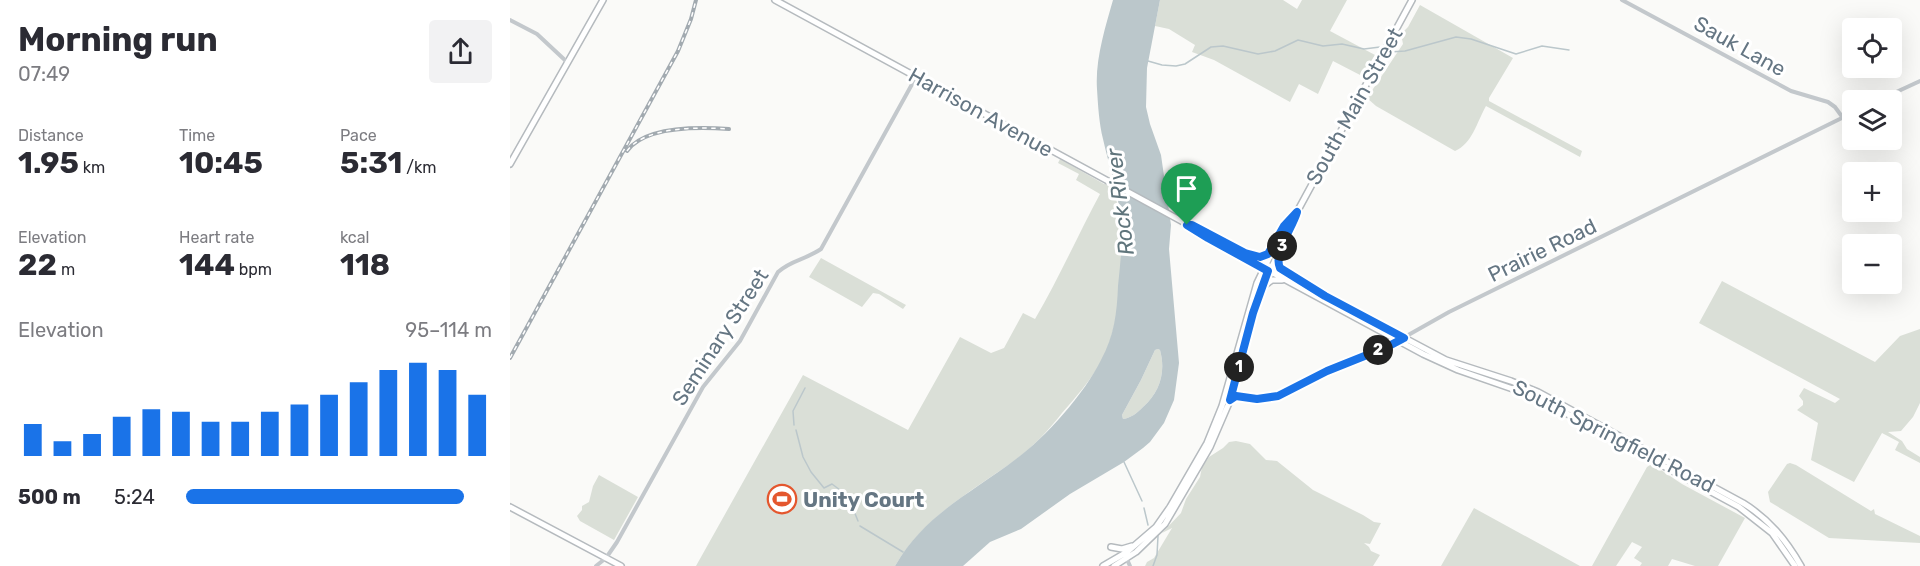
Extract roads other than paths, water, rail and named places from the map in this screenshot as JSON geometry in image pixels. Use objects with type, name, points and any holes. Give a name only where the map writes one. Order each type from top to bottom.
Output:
[{"type":"main road","points":[[510,164],[603,0]]},
{"type":"main road","name":"Harrison Avenue","points":[[775,0],[1187,225]]},
{"type":"main road","name":"South Main Street","points":[[1103,566],[1126,561],[1166,513],[1215,426],[1257,283],[1289,233],[1297,212],[1412,0]]},
{"type":"main road","name":"South Main Street","points":[[1114,566],[1126,561],[1155,535],[1172,514],[1210,447],[1230,400],[1267,267],[1290,220],[1297,212]]},
{"type":"main road","points":[[1245,253],[1256,256],[1266,255],[1290,220]]},
{"type":"main road","points":[[1187,225],[1192,225],[1245,253],[1293,284],[1401,339]]},
{"type":"main road","points":[[1187,225],[1254,267],[1258,274],[1257,283]]},
{"type":"main road","points":[[1218,244],[1325,296]]},
{"type":"main road","points":[[1280,249],[1278,262],[1282,270],[1401,339]]},
{"type":"main road","points":[[1251,321],[1268,282],[1278,279],[1293,284]]},
{"type":"main road","name":"South Springfield Road","points":[[1401,339],[1444,364],[1536,397],[1739,507],[1772,532],[1794,566]]},
{"type":"main road","name":"South Springfield Road","points":[[1401,339],[1454,363],[1538,392],[1743,503],[1775,528],[1789,545],[1801,566]]},
{"type":"main road","points":[[510,507],[621,566]]},
{"type":"main road","points":[[1111,547],[1122,549],[1131,547],[1166,513]]},
{"type":"street","name":"Sauk Lane","points":[[1622,0],[1791,91],[1828,102],[1842,117]]},
{"type":"street","points":[[510,20],[537,34],[568,63]]},
{"type":"street","name":"Seminary Street","points":[[596,566],[606,558],[703,387],[740,341],[778,273],[787,264],[809,257],[821,249],[916,77]]},
{"type":"street","points":[[1901,90],[1920,81]]},
{"type":"street","name":"Prairie Road","points":[[1230,400],[1241,396],[1257,399],[1278,396],[1327,371],[1401,339],[1449,312],[1842,118]]},
{"type":"street","points":[[1234,386],[1235,391],[1241,396]]},
{"type":"water","name":"Rock River","points":[[1113,0],[1160,0],[1147,68],[1146,107],[1161,155],[1171,225],[1169,249],[1179,363],[1174,400],[1164,423],[1143,448],[1070,494],[1021,529],[990,542],[963,566],[895,566],[920,532],[934,519],[1016,459],[1051,427],[1075,400],[1094,373],[1109,342],[1117,306],[1122,231],[1118,201],[1101,127],[1097,78],[1101,44]],"holes":[[[1155,350],[1160,350],[1162,374],[1154,395],[1138,411],[1123,419],[1122,415]]]},
{"type":"waterway","points":[[1390,52],[1405,51],[1456,37],[1471,39],[1516,54],[1542,46],[1569,50]]},
{"type":"waterway","points":[[1148,61],[1176,66],[1185,64],[1211,47],[1223,46],[1258,54],[1275,51],[1298,40],[1323,46],[1342,44],[1364,49],[1380,47]]},
{"type":"waterway","points":[[794,425],[793,411],[805,388]]},
{"type":"waterway","points":[[796,430],[803,457],[811,472],[824,488],[832,484],[848,496],[858,521]]},
{"type":"waterway","points":[[1124,462],[1142,501]]},
{"type":"waterway","points":[[1144,508],[1148,525]]},
{"type":"waterway","points":[[860,526],[903,552]]},
{"type":"waterway","points":[[1153,566],[1157,555],[1158,536]]},
{"type":"railway","points":[[510,358],[678,51],[696,0]]},
{"type":"railway","points":[[627,151],[635,143],[660,133],[689,128],[729,129]]},
{"type":"place","name":"Unity Court","points":[[782,499]]}]
